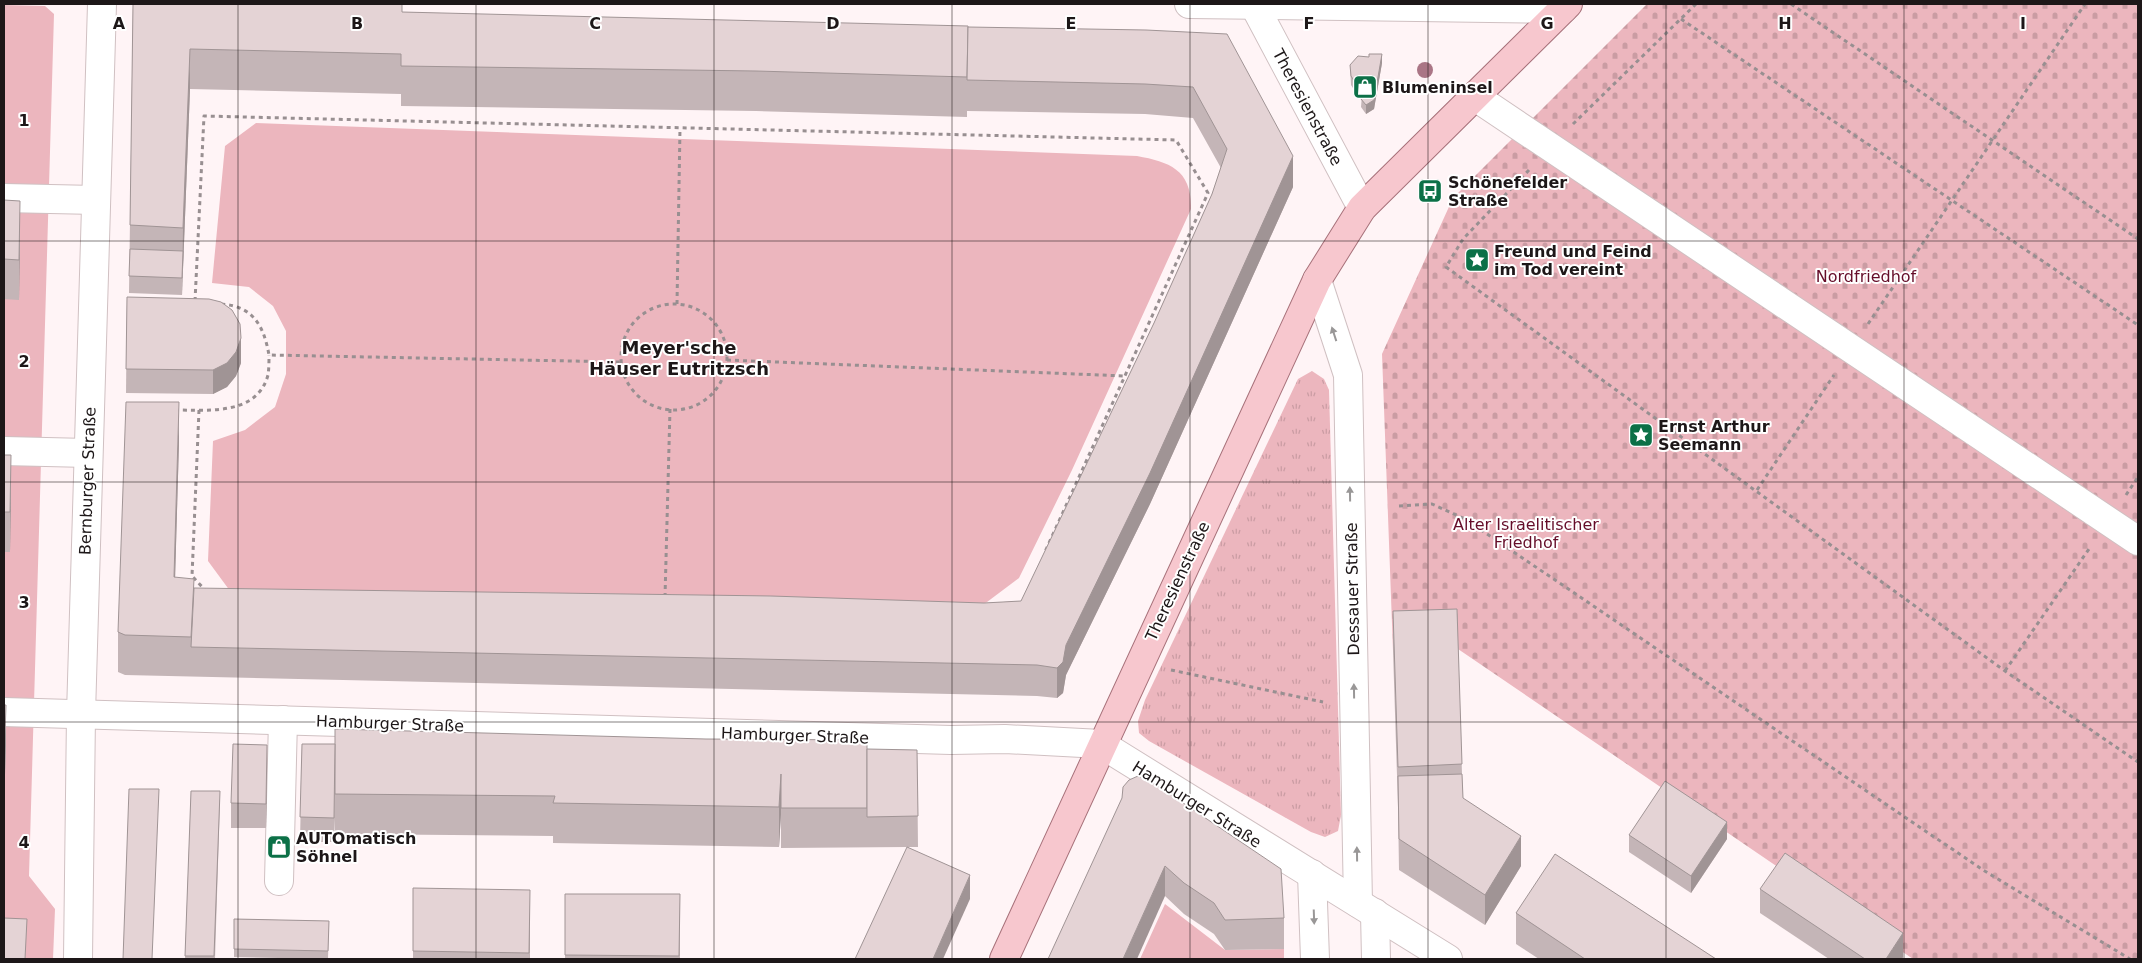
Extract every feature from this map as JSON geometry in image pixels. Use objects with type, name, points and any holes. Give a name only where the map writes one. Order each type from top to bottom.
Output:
[{"type":"main road","name":"Theresienstraße","points":[[1004,959],[1138,663],[1317,280],[1362,208],[1566,6]]},
{"type":"street","name":"Bernburger Straße","points":[[78,959],[81,714],[102,4]]},
{"type":"street","points":[[1189,4],[1566,6]]},
{"type":"street","name":"Theresienstraße","points":[[1254,5],[1362,208]]},
{"type":"street","points":[[1474,96],[2138,541]]},
{"type":"street","points":[[4,198],[96,200]]},
{"type":"street","name":"Dessauer Straße","points":[[1317,280],[1348,375],[1355,709],[1366,908],[1376,959]]},
{"type":"street","points":[[4,451],[88,452]]},
{"type":"street","name":"Hamburger Straße","points":[[4,712],[941,739],[1005,739],[1101,744],[1162,784],[1312,874],[1448,959]]},
{"type":"street","points":[[279,881],[283,720]]},
{"type":"street","points":[[1312,874],[1316,959]]},
{"type":"path","points":[[1791,4],[2138,239]]},
{"type":"path","points":[[1757,490],[2085,4]]},
{"type":"path","points":[[1681,19],[2138,325]]},
{"type":"path","points":[[195,303],[204,116],[1176,140],[1208,193],[1043,556]]},
{"type":"path","points":[[677,304],[680,128]]},
{"type":"path","points":[[1446,267],[2005,671],[2138,762]]},
{"type":"path","points":[[186,303],[202,304]]},
{"type":"path","points":[[171,410],[224,410],[241,404],[257,393],[268,376],[269,355],[265,334],[254,316],[240,308],[218,304]]},
{"type":"path","points":[[677,304],[699,310],[715,323],[724,339],[727,360],[718,386],[706,400],[687,409],[662,410],[645,403],[635,394],[624,378],[621,362],[624,338],[634,322],[645,312],[662,305],[677,304]]},
{"type":"path","points":[[269,355],[621,362]]},
{"type":"path","points":[[727,360],[1125,376]]},
{"type":"path","points":[[666,598],[670,409]]},
{"type":"path","points":[[199,410],[192,576],[210,595]]},
{"type":"path","points":[[2005,671],[2138,477]]},
{"type":"path","points":[[1399,506],[1432,504],[1465,519],[1983,870],[2130,959]]},
{"type":"path","points":[[1138,663],[1355,709]]},
{"type":"green space","name":"Nordfriedhof","points":[[1647,4],[2138,4],[2138,959],[1913,959],[1458,649],[1393,651],[1382,354],[1453,198]]},
{"type":"green space","points":[[4,5],[45,6],[54,14],[29,876],[55,909],[53,959],[4,959]]},
{"type":"green space","points":[[256,123],[1137,156],[1160,161],[1177,170],[1188,185],[1191,209],[1072,470],[1019,578],[987,602],[963,614],[233,595],[208,561],[213,441],[245,430],[275,407],[286,374],[286,331],[273,306],[249,287],[212,283],[225,146]]},
{"type":"green space","points":[[1312,371],[1324,379],[1329,390],[1341,815],[1338,831],[1325,837],[1311,832],[1149,741],[1139,733],[1138,721],[1145,700],[1298,379]]},
{"type":"green space","points":[[1165,904],[1225,950],[1284,949],[1284,959],[1140,959]]},
{"type":"building","points":[[133,4],[402,4],[402,12],[968,26],[967,77],[756,71],[401,66],[401,54],[190,49],[183,228],[130,225]]},
{"type":"building","points":[[968,27],[1146,30],[1227,34],[1293,156],[1150,473],[1066,645],[1063,662],[1057,668],[1037,665],[191,647],[194,588],[771,596],[984,603],[1021,601],[1154,323],[1212,194],[1227,149],[1193,87],[1145,84],[967,80]]},
{"type":"building","name":"Blumeninsel","points":[[1369,54],[1382,54],[1374,100],[1366,105],[1361,99],[1363,87],[1357,85],[1351,76],[1350,65],[1358,56],[1369,57]]},
{"type":"building","points":[[4,200],[20,201],[19,260],[4,259]]},
{"type":"building","points":[[130,249],[183,251],[182,278],[129,276]]},
{"type":"building","points":[[127,297],[209,299],[221,302],[232,310],[240,324],[241,338],[236,352],[227,363],[213,370],[126,369]]},
{"type":"building","points":[[126,402],[179,402],[174,577],[194,579],[191,637],[125,635],[118,632]]},
{"type":"building","points":[[4,455],[11,455],[10,512],[4,512]]},
{"type":"building","points":[[1457,609],[1462,764],[1398,767],[1393,611]]},
{"type":"building","points":[[4,705],[6,705],[4,764]]},
{"type":"building","points":[[335,729],[706,739],[867,740],[867,808],[781,808],[781,774],[779,807],[553,803],[555,796],[335,794]]},
{"type":"building","points":[[233,744],[267,745],[266,804],[231,803]]},
{"type":"building","points":[[302,744],[335,744],[334,818],[300,817]]},
{"type":"building","points":[[867,749],[917,750],[918,816],[867,817]]},
{"type":"building","points":[[1462,774],[1463,798],[1521,836],[1485,895],[1399,839],[1398,776]]},
{"type":"building","points":[[1138,776],[1155,784],[1281,869],[1284,918],[1225,920],[1214,903],[1184,883],[1165,866],[1123,959],[1048,959],[1122,798],[1123,787],[1129,780]]},
{"type":"building","points":[[1665,781],[1727,822],[1691,876],[1629,835]]},
{"type":"building","points":[[129,789],[159,789],[152,959],[123,959]]},
{"type":"building","points":[[191,791],[220,791],[214,956],[185,956]]},
{"type":"building","points":[[907,847],[970,875],[933,959],[855,959]]},
{"type":"building","points":[[1785,853],[1903,933],[1886,959],[1865,959],[1760,889]]},
{"type":"building","points":[[1555,854],[1716,959],[1585,959],[1516,913]]},
{"type":"building","points":[[413,888],[530,890],[529,953],[413,951]]},
{"type":"building","points":[[565,894],[680,894],[679,956],[565,955]]},
{"type":"building","points":[[4,918],[27,919],[25,959],[4,959]]},
{"type":"building","points":[[234,919],[329,921],[328,951],[234,949]]},
{"type":"place","name":"Blumeninsel","points":[[1365,87]]},
{"type":"place","name":"Schönefelder Straße","points":[[1430,191]]},
{"type":"place","name":"Freund und Feind im Tod vereint","points":[[1477,260]]},
{"type":"place","name":"Ernst Arthur Seemann","points":[[1641,435]]},
{"type":"place","name":"AUTOmatisch Söhnel","points":[[279,847]]},
{"type":"district","name":"Meyer'sche Häuser Eutritzsch","points":[[679,358]]},
{"type":"park label","name":"Alter Israelitischer Friedhof","points":[[1526,533]]}]
